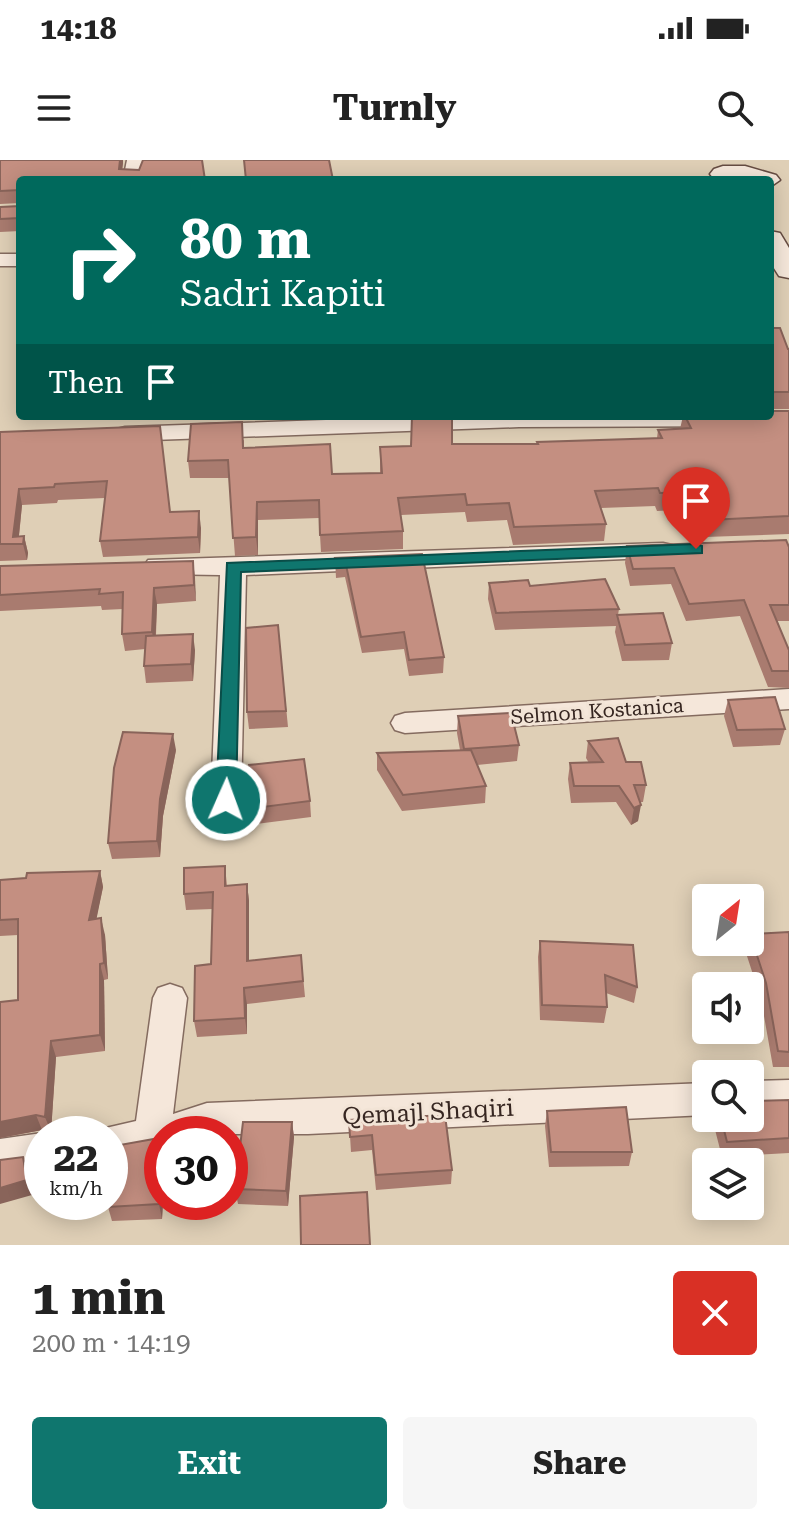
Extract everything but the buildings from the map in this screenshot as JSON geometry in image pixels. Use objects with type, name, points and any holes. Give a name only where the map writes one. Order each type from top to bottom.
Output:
[{"type":"street","points":[[780,212],[789,270]]},
{"type":"street","points":[[100,435],[519,420]]},
{"type":"street","points":[[140,567],[202,564],[233,567],[681,550]]},
{"type":"street","points":[[226,800],[233,567]]},
{"type":"street","name":"Selmon Kostanica","points":[[405,723],[789,699]]},
{"type":"street","points":[[154,1116],[170,998]]},
{"type":"street","points":[[764,1097],[789,1096]]},
{"type":"street","name":"Qemajl Shaqiri","points":[[248,1119],[692,1100]]},
{"type":"street","points":[[0,1156],[24,1153]]},
{"type":"shaded area","points":[[0,160],[789,160],[789,1245],[0,1245]]},
{"type":"route","points":[[226,800],[233,567],[696,549]]}]
